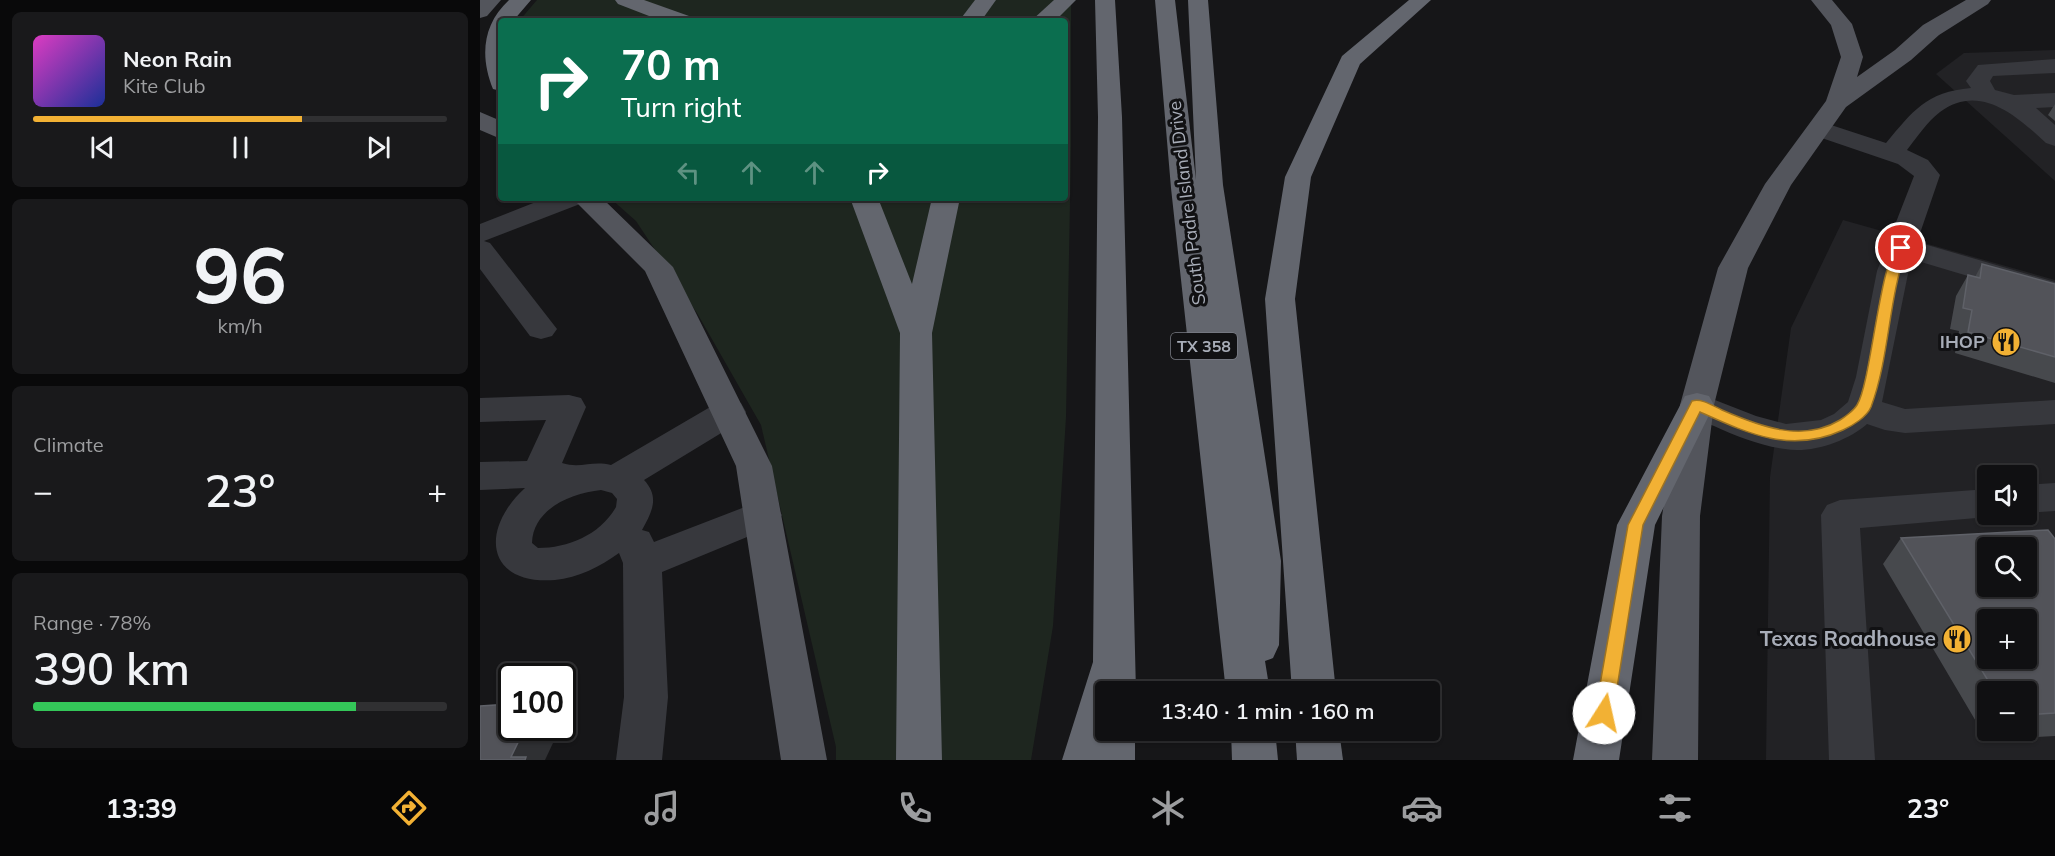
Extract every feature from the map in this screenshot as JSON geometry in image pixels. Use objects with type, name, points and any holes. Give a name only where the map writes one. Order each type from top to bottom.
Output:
[{"type":"highway","points":[[503,18],[521,0]]},
{"type":"highway","points":[[625,0],[673,18]]},
{"type":"highway","points":[[972,18],[986,0]]},
{"type":"highway","points":[[1045,18],[1066,0]]},
{"type":"highway","points":[[1085,760],[1114,674],[1110,117],[1105,0]]},
{"type":"highway","name":"South Padre Island Drive","points":[[1165,0],[1184,188],[1248,681]]},
{"type":"highway","points":[[1198,0],[1210,185],[1262,561],[1255,681]]},
{"type":"highway","points":[[1313,681],[1280,299],[1298,177],[1350,61],[1421,0]]},
{"type":"highway","points":[[498,24],[487,39],[485,58],[494,79],[498,82]]},
{"type":"highway","points":[[865,201],[916,333]]},
{"type":"highway","points":[[919,760],[916,333],[945,201]]},
{"type":"highway","points":[[1596,760],[1636,525],[1697,405]]},
{"type":"highway","points":[[1112,760],[1113,741]]},
{"type":"highway","points":[[1318,741],[1320,760]]},
{"type":"main road","points":[[480,12],[491,0]]},
{"type":"main road","points":[[1675,760],[1681,516],[1697,405],[1733,268],[1778,184],[1838,102],[1852,57],[1841,24],[1821,0]]},
{"type":"main road","points":[[1838,102],[1903,56],[1931,30],[1981,0]]},
{"type":"main road","points":[[480,119],[498,130]]},
{"type":"main road","points":[[589,201],[658,267],[754,466],[804,760]]},
{"type":"lane","points":[[2055,66],[1986,70],[1978,81],[2055,138]]},
{"type":"lane","points":[[1892,153],[1931,106],[1944,99],[2055,100]]},
{"type":"lane","points":[[1697,405],[1746,426],[1786,437],[1829,431],[1846,423],[1863,408],[1872,377],[1892,271],[1927,175],[1919,166],[1892,153],[1819,129]]},
{"type":"lane","points":[[480,234],[562,201]]},
{"type":"lane","points":[[1901,248],[2055,292]]},
{"type":"lane","points":[[480,249],[541,329]]},
{"type":"lane","points":[[480,410],[569,407],[539,474]]},
{"type":"lane","points":[[1863,408],[1885,418],[1905,421],[2055,412]]},
{"type":"lane","points":[[617,478],[729,412]]},
{"type":"lane","points":[[480,476],[539,474],[581,478],[601,476],[617,478],[629,485],[634,495],[635,508],[629,522],[617,537],[580,559],[559,564],[540,565],[524,561],[514,553],[510,540],[514,525],[525,510],[550,491],[581,478]]},
{"type":"lane","points":[[2037,498],[2055,497]]},
{"type":"lane","points":[[1852,760],[1840,515],[1977,503]]},
{"type":"lane","points":[[642,563],[763,514]]},
{"type":"lane","points":[[629,522],[642,563],[646,697],[639,760]]},
{"type":"shaded area","points":[[537,0],[1071,0],[1066,417],[1053,626],[1031,760],[836,760],[836,747],[761,425],[697,313],[636,221],[613,201],[1068,201],[1068,18],[522,18]]},
{"type":"shaded area","points":[[2055,50],[2055,181],[1936,74],[1964,53]]},
{"type":"shaded area","points":[[1843,220],[2055,280],[2055,760],[1766,760],[1770,477],[1791,328]]},
{"type":"building","points":[[1982,264],[2055,284],[2055,357],[1968,332],[1972,310],[1963,308],[1968,275],[1980,278]]},
{"type":"building","points":[[2048,530],[2055,539],[2055,713],[2037,714],[2037,681],[1988,681],[1981,669],[2037,669],[2037,609],[1977,609],[1977,663],[1901,538]]},
{"type":"building","points":[[498,705],[498,741],[519,741],[511,757],[526,757],[525,760],[480,760],[480,706]]},
{"type":"place","name":"IHOP","points":[[2006,342]]},
{"type":"place","name":"Texas Roadhouse","points":[[1957,639]]},
{"type":"route","points":[[1604,713],[1636,525],[1697,405],[1764,433],[1786,437],[1829,431],[1846,423],[1863,408],[1872,377],[1892,271],[1901,248]]}]
